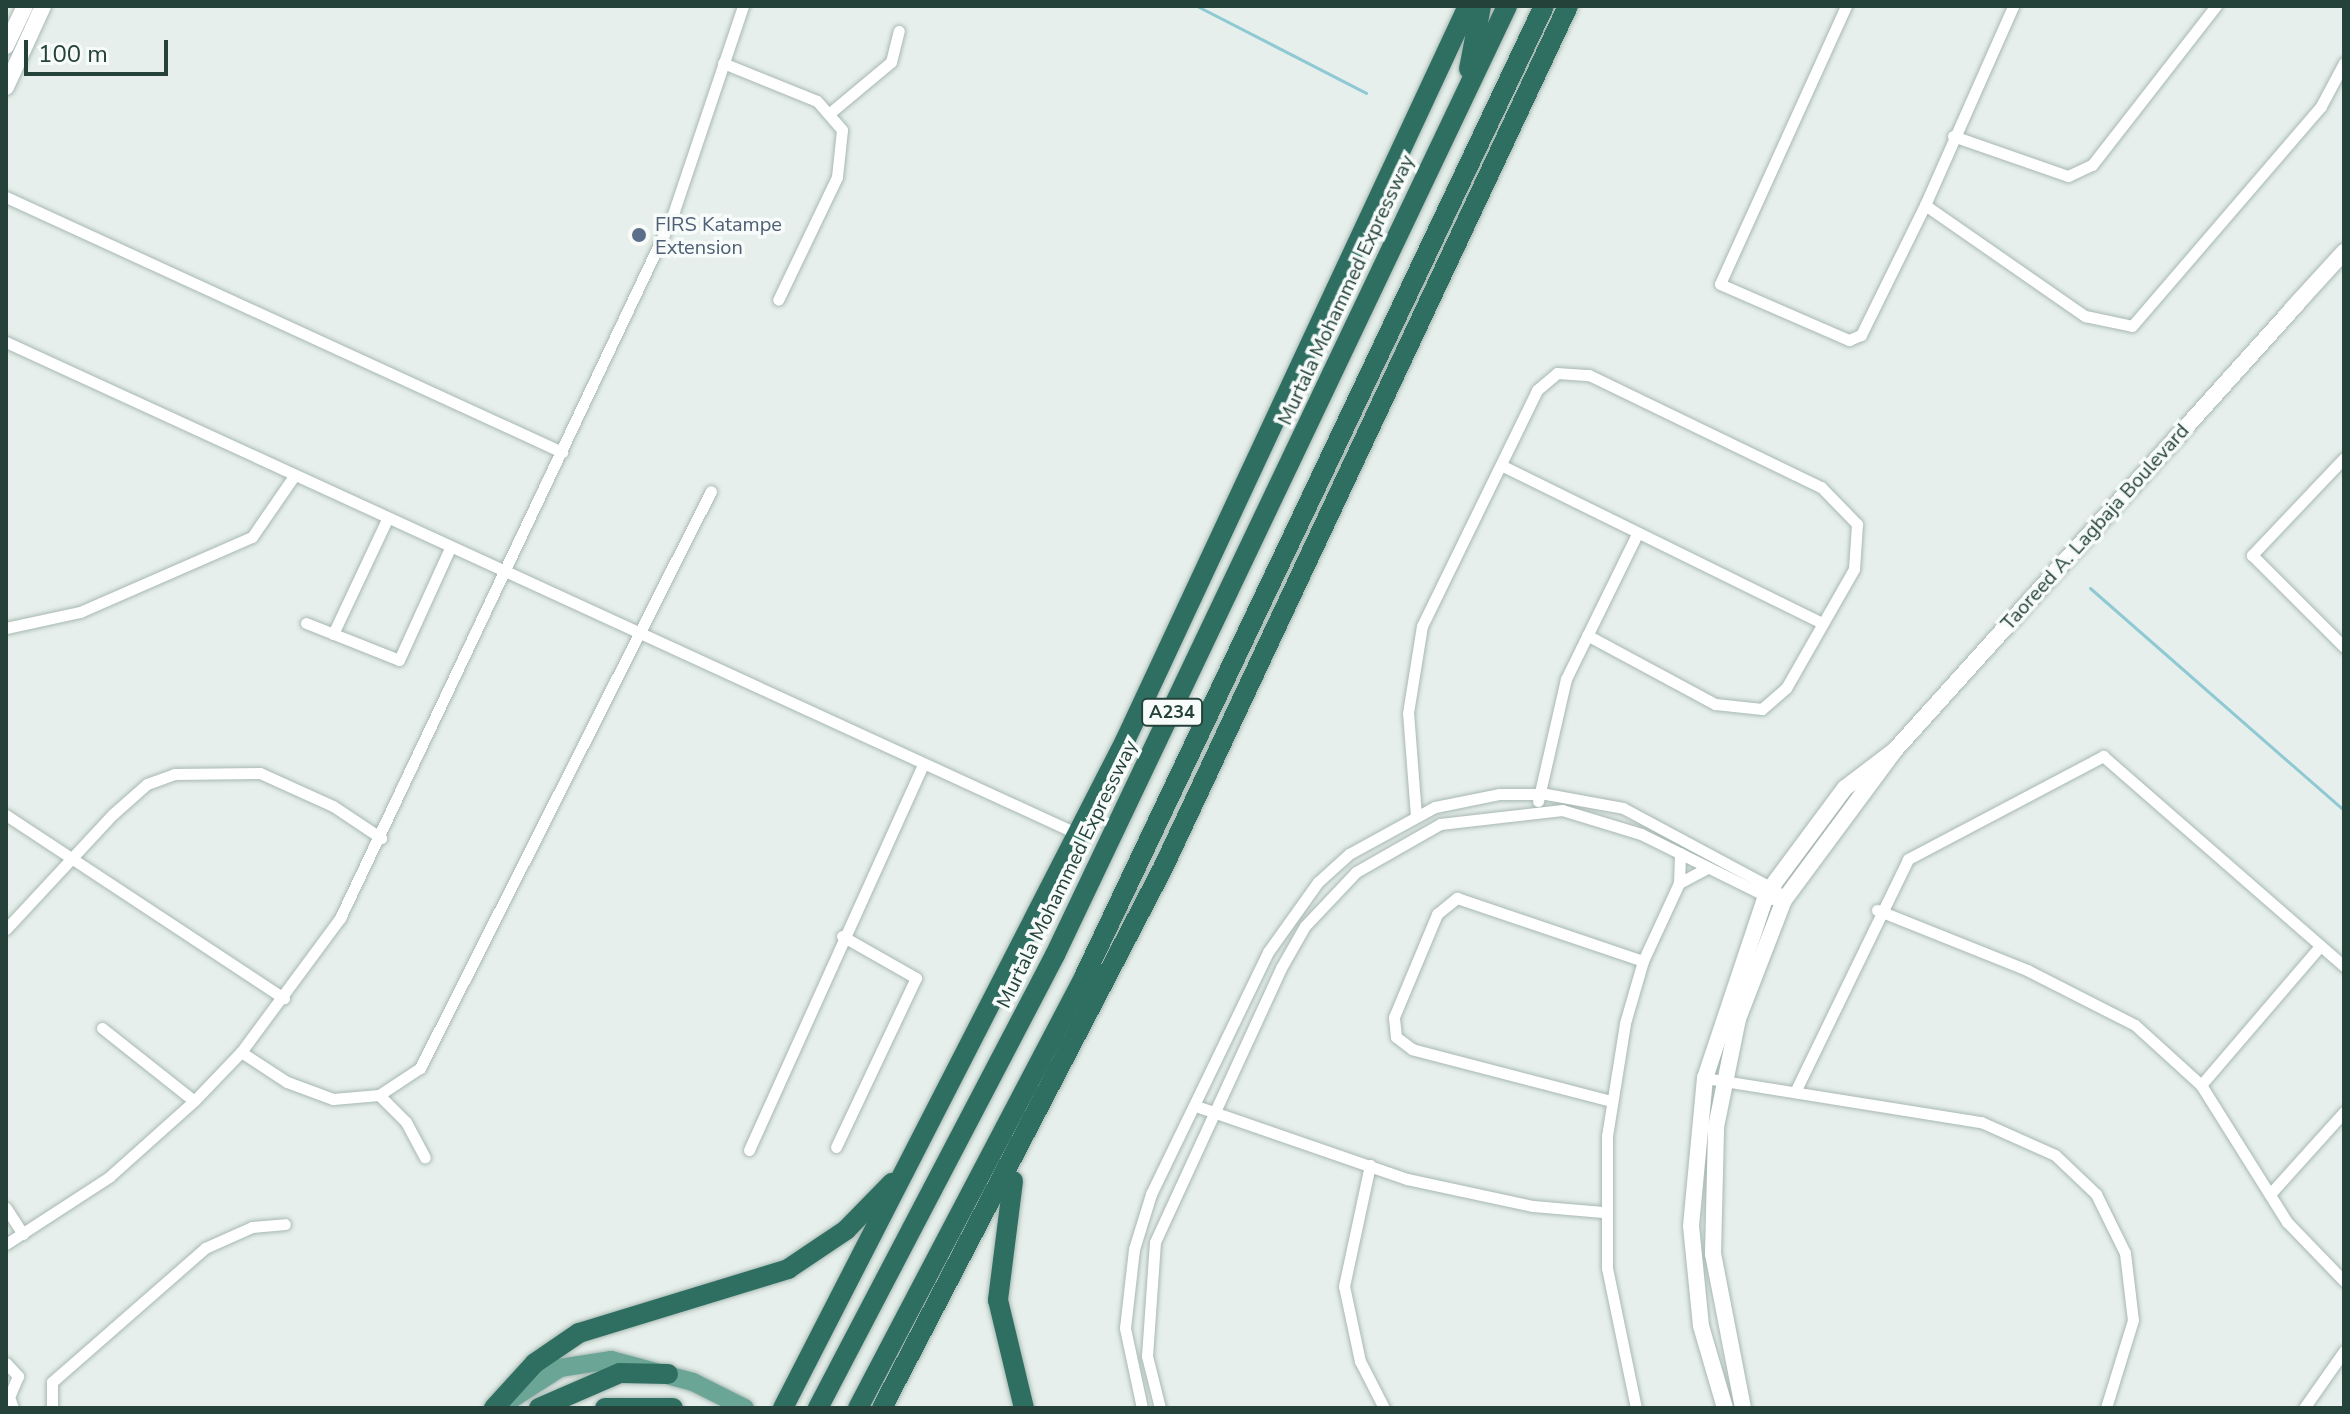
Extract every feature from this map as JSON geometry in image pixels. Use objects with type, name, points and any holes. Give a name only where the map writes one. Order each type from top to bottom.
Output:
[{"type":"highway","name":"Murtala Mohammed Expressway","points":[[783,1408],[944,1103],[1078,834],[1468,6]]},
{"type":"highway","points":[[1463,98],[1481,6]]},
{"type":"highway","name":"Murtala Mohammed Expressway","points":[[818,1408],[1055,955],[1507,6]]},
{"type":"highway","points":[[1517,115],[1545,6]]},
{"type":"highway","name":"A234","points":[[858,1408],[1091,963],[1545,6]]},
{"type":"highway","points":[[882,1408],[1068,1058],[1568,6]]},
{"type":"highway","points":[[1024,1408],[998,1300],[1002,1222],[1068,1058]]},
{"type":"highway","points":[[494,1408],[535,1363],[579,1333],[756,1284],[815,1254],[874,1204],[944,1103]]},
{"type":"highway","points":[[539,1408],[620,1373],[668,1374]]},
{"type":"highway","points":[[605,1408],[673,1408]]},
{"type":"main road","points":[[501,1408],[536,1381],[584,1362],[611,1360],[668,1374],[745,1408]]},
{"type":"street","points":[[6,46],[25,6]]},
{"type":"street","points":[[6,87],[43,6]]},
{"type":"street","points":[[6,1244],[109,1177],[194,1101],[241,1052],[284,998],[340,918],[506,576],[672,217],[743,6]]},
{"type":"street","points":[[1846,6],[1720,284],[1849,340],[1861,335],[1925,205],[2013,6]]},
{"type":"street","points":[[1953,136],[2068,176],[2092,165],[2216,6]]},
{"type":"street","points":[[831,112],[891,62],[899,31]]},
{"type":"street","points":[[723,63],[831,112],[842,130],[843,160],[778,300]]},
{"type":"street","points":[[1925,205],[2085,316],[2132,326],[2148,316],[2321,106],[2344,63]]},
{"type":"street","points":[[6,197],[562,452]]},
{"type":"street","name":"Taoreed A. Lagbaja Boulevard","points":[[1743,1408],[1713,1254],[1711,1186],[1723,1080],[1758,959],[1784,900],[1895,750],[2344,252]]},
{"type":"street","name":"Taoreed A. Lagbaja Boulevard","points":[[2222,385],[2296,305]]},
{"type":"street","points":[[6,342],[506,576],[1078,834]]},
{"type":"street","points":[[1416,816],[1419,795],[1408,713],[1422,626],[1503,466],[1537,390],[1570,369],[1821,487],[1857,524],[1860,539],[1854,569],[1786,688],[1762,709],[1743,711],[1715,704],[1587,635]]},
{"type":"street","points":[[2344,458],[2252,555],[2344,647]]},
{"type":"street","points":[[1503,466],[1822,623]]},
{"type":"street","points":[[6,628],[80,612],[252,537],[294,476]]},
{"type":"street","points":[[241,1052],[317,1096],[379,1095],[407,1081],[437,1043],[711,491]]},
{"type":"street","points":[[333,634],[387,519]]},
{"type":"street","points":[[1538,809],[1552,719],[1587,635],[1637,534]]},
{"type":"street","points":[[306,623],[399,660],[450,548]]},
{"type":"street","name":"Taoreed A. Lagbaja Boulevard","points":[[1725,1408],[1701,1326],[1691,1226],[1705,1078],[1768,892],[1845,788],[1895,750]]},
{"type":"street","points":[[1795,1092],[1877,910],[1908,859],[2103,756],[2344,966]]},
{"type":"street","points":[[749,1150],[842,936],[922,766]]},
{"type":"street","points":[[6,929],[147,784],[225,769],[289,784],[381,838]]},
{"type":"street","points":[[1142,1408],[1125,1328],[1134,1249],[1151,1194],[1293,915],[1349,854],[1434,808],[1499,794],[1538,794],[1623,808],[1784,900]]},
{"type":"street","points":[[1419,795],[1434,808]]},
{"type":"street","points":[[1160,1408],[1147,1356],[1149,1272],[1178,1181],[1281,968],[1332,893],[1397,843],[1440,824],[1538,809],[1599,817],[1707,868],[1768,892]]},
{"type":"street","points":[[6,815],[284,998]]},
{"type":"street","points":[[1636,1408],[1603,1212],[1611,1101],[1643,961],[1679,883],[1680,853]]},
{"type":"street","points":[[1679,883],[1707,868]]},
{"type":"street","points":[[1611,1101],[1412,1049],[1396,1037],[1394,1017],[1437,914],[1457,898],[1643,961]]},
{"type":"street","points":[[1877,910],[2095,1002],[2135,1025],[2201,1085],[2287,1222],[2344,1281]]},
{"type":"street","points":[[836,1147],[916,978],[842,936]]},
{"type":"street","points":[[2201,1085],[2320,946]]},
{"type":"street","points":[[102,1028],[194,1101]]},
{"type":"street","points":[[1705,1078],[1981,1122],[2035,1141],[2096,1194],[2125,1253],[2133,1320],[2106,1408]]},
{"type":"street","points":[[379,1095],[406,1122],[425,1157]]},
{"type":"street","points":[[1196,1106],[1370,1165],[1471,1195],[1603,1212]]},
{"type":"street","points":[[2271,1193],[2344,1112]]},
{"type":"street","points":[[1370,1165],[1344,1286],[1360,1361],[1384,1408]]},
{"type":"street","points":[[6,1208],[23,1234]]},
{"type":"street","points":[[52,1408],[52,1382],[205,1248],[252,1227],[285,1224]]},
{"type":"street","points":[[2304,1408],[2344,1351]]},
{"type":"street","points":[[6,1363],[18,1376],[9,1397],[13,1408]]},
{"type":"waterway","points":[[1197,6],[1366,93]]},
{"type":"waterway","points":[[2090,588],[2344,810]]},
{"type":"place","name":"FIRS Katampe Extension","points":[[639,235]]}]
